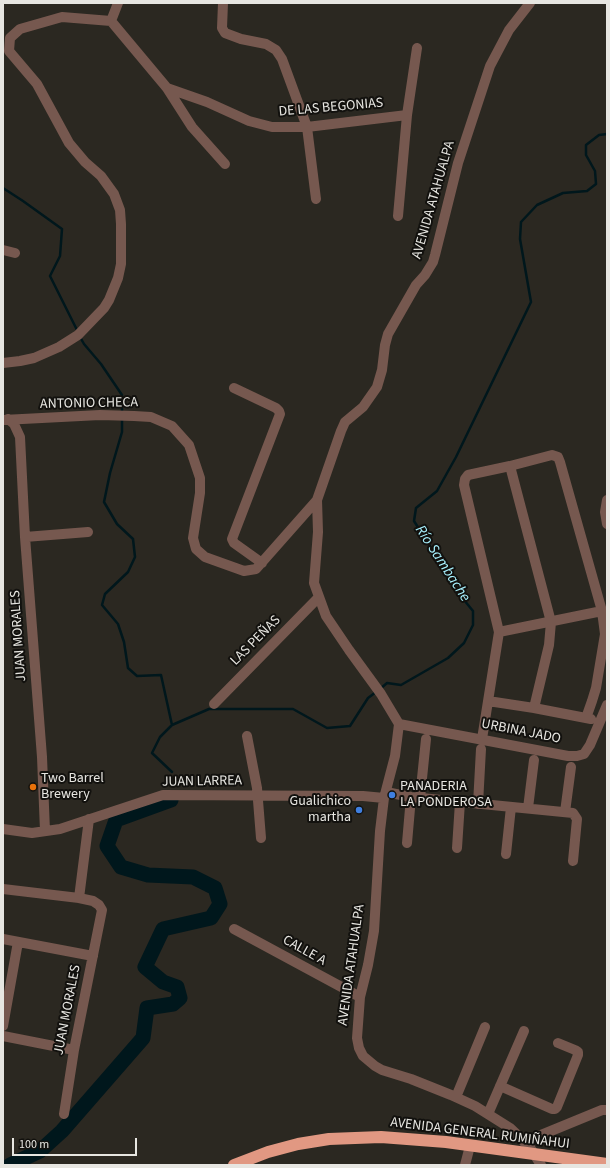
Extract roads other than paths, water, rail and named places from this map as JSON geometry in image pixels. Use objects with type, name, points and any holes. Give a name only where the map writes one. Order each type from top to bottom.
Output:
[{"type":"highway","name":"AVENIDA GENERAL RUMIÑAHUI","points":[[234,1165],[268,1152],[290,1146],[329,1139],[381,1137],[446,1142],[607,1164]]},
{"type":"street","points":[[111,21],[118,3]]},
{"type":"street","points":[[223,3],[222,28],[226,33],[240,40],[266,44],[276,50],[282,59],[307,127],[316,199]]},
{"type":"street","name":"AVENIDA ATAHUALPA","points":[[530,3],[509,30],[490,66],[458,163],[433,262],[425,275],[416,285],[388,334],[382,370],[377,387],[363,407],[345,422],[317,500],[318,532],[314,583],[318,598],[326,616],[381,694],[399,724],[395,756],[385,795],[380,832],[374,931],[360,997],[357,1038],[363,1056],[382,1070],[411,1079],[456,1098],[488,1114],[510,1128],[529,1146],[541,1165]]},
{"type":"street","points":[[3,362],[34,358],[59,347],[78,335],[86,328],[106,304],[118,278],[121,264],[120,210],[114,194],[101,176],[85,162],[68,143],[36,84],[9,51],[10,38],[20,29],[62,17],[111,21],[167,88],[192,127],[225,164]]},
{"type":"street","points":[[398,216],[407,115],[417,48]]},
{"type":"street","name":"DE LAS BEGONIAS","points":[[167,88],[208,102],[249,121],[272,127],[307,127],[407,115]]},
{"type":"street","points":[[3,250],[15,253]]},
{"type":"street","points":[[234,388],[280,411],[232,539],[234,544],[262,563]]},
{"type":"street","name":"ANTONIO CHECA","points":[[6,420],[100,415],[134,416],[151,417],[172,426],[189,445],[200,478],[200,493],[193,538],[196,549],[205,557],[244,571],[256,569],[317,500]]},
{"type":"street","name":"JUAN MORALES","points":[[6,420],[14,424],[20,437],[25,537],[42,757],[45,831]]},
{"type":"street","points":[[482,739],[488,701],[499,632],[464,484],[465,479],[468,474],[510,466],[552,455],[558,457],[602,611],[605,634],[604,642],[596,688],[588,719],[534,708],[488,701]]},
{"type":"street","points":[[510,466],[551,622],[549,645],[534,708]]},
{"type":"street","points":[[607,500],[605,512],[607,524]]},
{"type":"street","points":[[25,537],[88,532]]},
{"type":"street","name":"LAS PEÑAS","points":[[214,704],[318,598]]},
{"type":"street","points":[[499,632],[602,611]]},
{"type":"street","name":"URBINA JADO","points":[[399,724],[568,756],[580,756],[584,754],[590,745],[607,705]]},
{"type":"street","points":[[247,736],[258,795],[261,838]]},
{"type":"street","points":[[407,843],[426,739]]},
{"type":"street","points":[[478,804],[482,749]]},
{"type":"street","points":[[528,808],[534,760]]},
{"type":"street","points":[[571,768],[566,812],[573,813],[577,818],[573,861]]},
{"type":"street","name":"JUAN LARREA","points":[[3,829],[32,833],[60,829],[163,794],[385,795],[566,812]]},
{"type":"street","points":[[457,848],[460,802]]},
{"type":"street","points":[[506,854],[511,807]]},
{"type":"street","points":[[3,889],[79,898],[89,819]]},
{"type":"street","name":"JUAN MORALES","points":[[64,1114],[74,1050],[102,910],[99,905],[93,901],[79,898]]},
{"type":"street","name":"CALLE A","points":[[234,929],[360,997]]},
{"type":"street","points":[[3,939],[93,956]]},
{"type":"street","points":[[3,1026],[18,942]]},
{"type":"street","points":[[456,1098],[485,1026]]},
{"type":"street","points":[[488,1114],[524,1031]]},
{"type":"street","points":[[3,1036],[74,1050]]},
{"type":"street","points":[[500,1086],[555,1109],[578,1055],[578,1052],[575,1050],[558,1043]]},
{"type":"street","points":[[524,1142],[602,1110],[607,1110]]},
{"type":"street","points":[[465,1165],[470,1146]]},
{"type":"waterway","name":"Río Sambache","points":[[380,689],[387,683],[401,685],[448,658],[464,643],[473,625],[473,611],[464,600],[414,521],[416,508],[437,491],[456,457],[531,302],[520,239],[521,222],[537,205],[563,193],[587,191],[596,184],[595,171],[586,155],[586,145],[599,135],[607,134]]},
{"type":"waterway","points":[[3,188],[62,229],[60,256],[50,276],[78,332]]},
{"type":"waterway","points":[[80,337],[122,395],[122,414]]},
{"type":"waterway","points":[[122,419],[122,432],[110,473],[104,502],[117,524],[133,539],[135,557],[128,572],[105,594],[102,605],[118,624],[124,642],[128,668],[137,676],[161,675],[172,725]]},
{"type":"waterway","name":"Río Sambache","points":[[172,772],[152,753],[160,737],[172,725],[209,709],[293,709],[327,728],[350,726],[368,698],[376,692]]},
{"type":"waterway","points":[[10,1165],[40,1151],[62,1131],[143,1038],[147,1008],[173,1004],[180,998],[177,987],[163,982],[145,967],[163,929],[211,918],[220,904],[215,888],[193,877],[148,875],[121,867],[107,846],[116,820],[171,800]]},
{"type":"place","name":"Two Barrel Brewery","points":[[33,787]]},
{"type":"place","name":"PANADERIA LA PONDEROSA","points":[[392,795]]},
{"type":"place","name":"Gualichico martha","points":[[359,810]]}]
